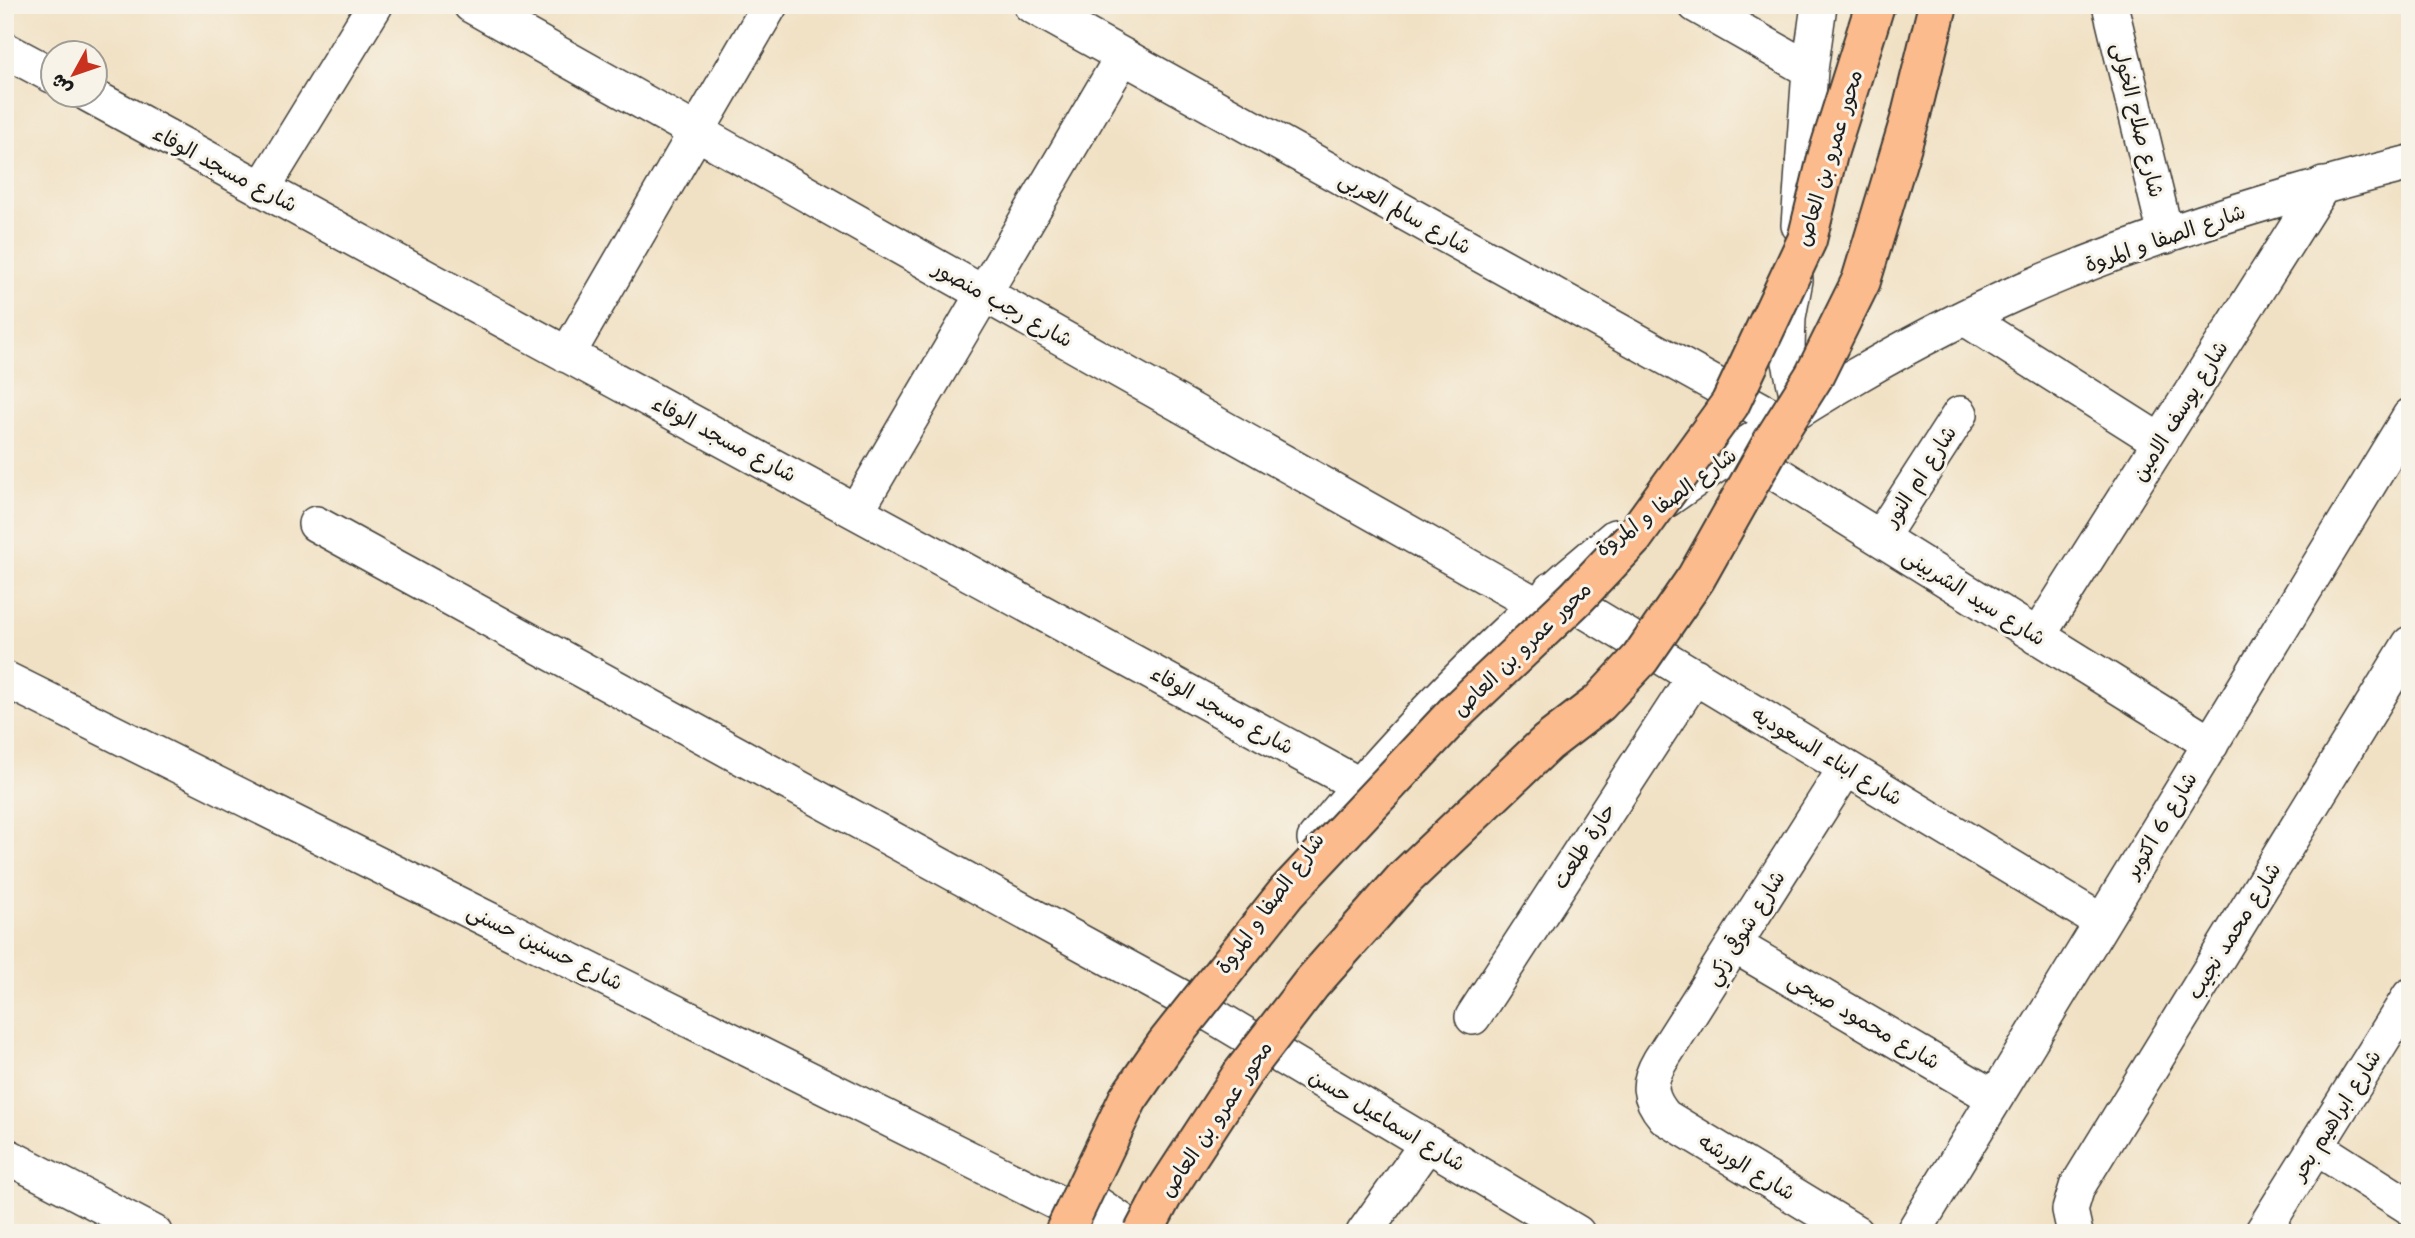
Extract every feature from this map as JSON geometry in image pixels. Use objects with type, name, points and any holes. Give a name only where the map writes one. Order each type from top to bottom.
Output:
[{"type":"main road","name":"محور عمرو بن العاص","points":[[1080,1220],[1128,1099],[1166,1044],[1287,892],[1458,710],[1576,598],[1633,538],[1730,404],[1807,240],[1828,153],[1875,5]]},
{"type":"main road","name":"محور عمرو بن العاص","points":[[1141,1233],[1242,1074],[1311,984],[1405,878],[1547,743],[1599,703],[1632,668],[1696,578],[1773,441],[1814,376],[1861,281],[1910,119],[1938,5]]},
{"type":"street","points":[[262,189],[375,5]]},
{"type":"street","name":"شارع رجب منصور","points":[[471,5],[984,293],[1543,597]]},
{"type":"street","points":[[568,355],[770,5]]},
{"type":"street","name":"شارع سالم العربى","points":[[1031,5],[1789,414]]},
{"type":"street","points":[[1696,5],[1810,70]]},
{"type":"street","points":[[1789,414],[1791,378],[1787,348],[1788,317],[1795,287],[1810,70],[1819,5]]},
{"type":"street","name":"شارع صلاح الخولى","points":[[2110,5],[2166,236]]},
{"type":"street","points":[[5,50],[38,68]]},
{"type":"street","points":[[856,511],[1123,56]]},
{"type":"street","name":"شارع مسجد الوفاء","points":[[108,105],[1359,785]]},
{"type":"street","name":"شارع الصفا و المروة","points":[[1080,1220],[1136,1112],[1197,1006],[1300,858],[1415,721],[1543,597],[1633,522],[1789,414],[1965,318],[2060,274],[2323,185],[2410,163]]},
{"type":"street","name":"شارع يوسف الامين","points":[[2037,637],[2323,185]]},
{"type":"street","points":[[1965,318],[2161,442]]},
{"type":"street","name":"شارع ام النور","points":[[1880,538],[1960,414]]},
{"type":"street","name":"شارع 6 اكتوبر","points":[[1913,1233],[2410,416]]},
{"type":"street","name":"شارع سيد الشربينى","points":[[1737,449],[2211,744]]},
{"type":"street","name":"شارع اسماعيل حسن","points":[[316,524],[1197,1006],[1577,1233]]},
{"type":"street","name":"شارع ابناء السعوديه","points":[[1543,597],[1695,676],[2102,922]]},
{"type":"street","name":"شارع محمد نجيب","points":[[2073,1227],[2070,1209],[2077,1187],[2410,644]]},
{"type":"street","name":"حارة طلعت","points":[[1473,1017],[1695,676]]},
{"type":"street","name":"شارع حسنين حسنى","points":[[5,679],[1080,1220],[1141,1233]]},
{"type":"street","name":"شارع شوقى زكي","points":[[1650,1090],[1652,1075],[1660,1061],[1846,768]]},
{"type":"street","name":"شارع محمود صبحى","points":[[1734,945],[1995,1098]]},
{"type":"street","name":"شارع ابراهيم بحر","points":[[2262,1233],[2410,996]]},
{"type":"street","name":"شارع الورشه","points":[[1650,1090],[1655,1105],[1665,1117],[1856,1233]]},
{"type":"street","points":[[1364,1233],[1427,1144]]},
{"type":"street","points":[[2316,1147],[2410,1207]]},
{"type":"street","points":[[5,1155],[154,1233]]}]
